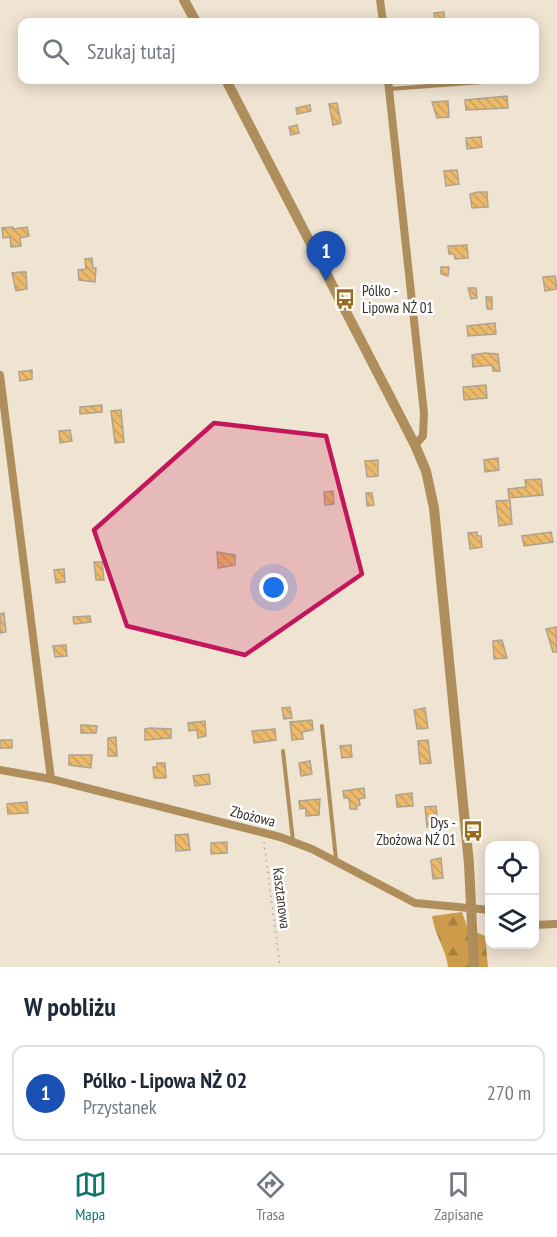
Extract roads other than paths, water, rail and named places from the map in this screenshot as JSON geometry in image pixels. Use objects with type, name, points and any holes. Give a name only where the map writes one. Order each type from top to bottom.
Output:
[{"type":"street","points":[[184,0],[194,18]]},
{"type":"street","points":[[380,0],[382,18]]},
{"type":"street","points":[[228,84],[415,445],[426,471],[435,514],[472,909],[474,967]]},
{"type":"street","points":[[389,84],[424,413],[423,436],[415,445]]},
{"type":"street","points":[[0,375],[51,779]]},
{"type":"street","name":"Zbożowa","points":[[0,770],[51,779],[263,832],[293,841],[415,903],[485,910]]},
{"type":"street","points":[[539,925],[557,924]]},
{"type":"lane","points":[[322,726],[337,862]]},
{"type":"lane","points":[[283,751],[293,841]]},
{"type":"place","name":"Pólko - Lipowa NŻ 02","points":[[326,281]]},
{"type":"place","name":"Pólko - Lipowa NŻ 01","points":[[345,299]]},
{"type":"place","name":"Dys - Zbożowa NŻ 01","points":[[473,831]]}]
